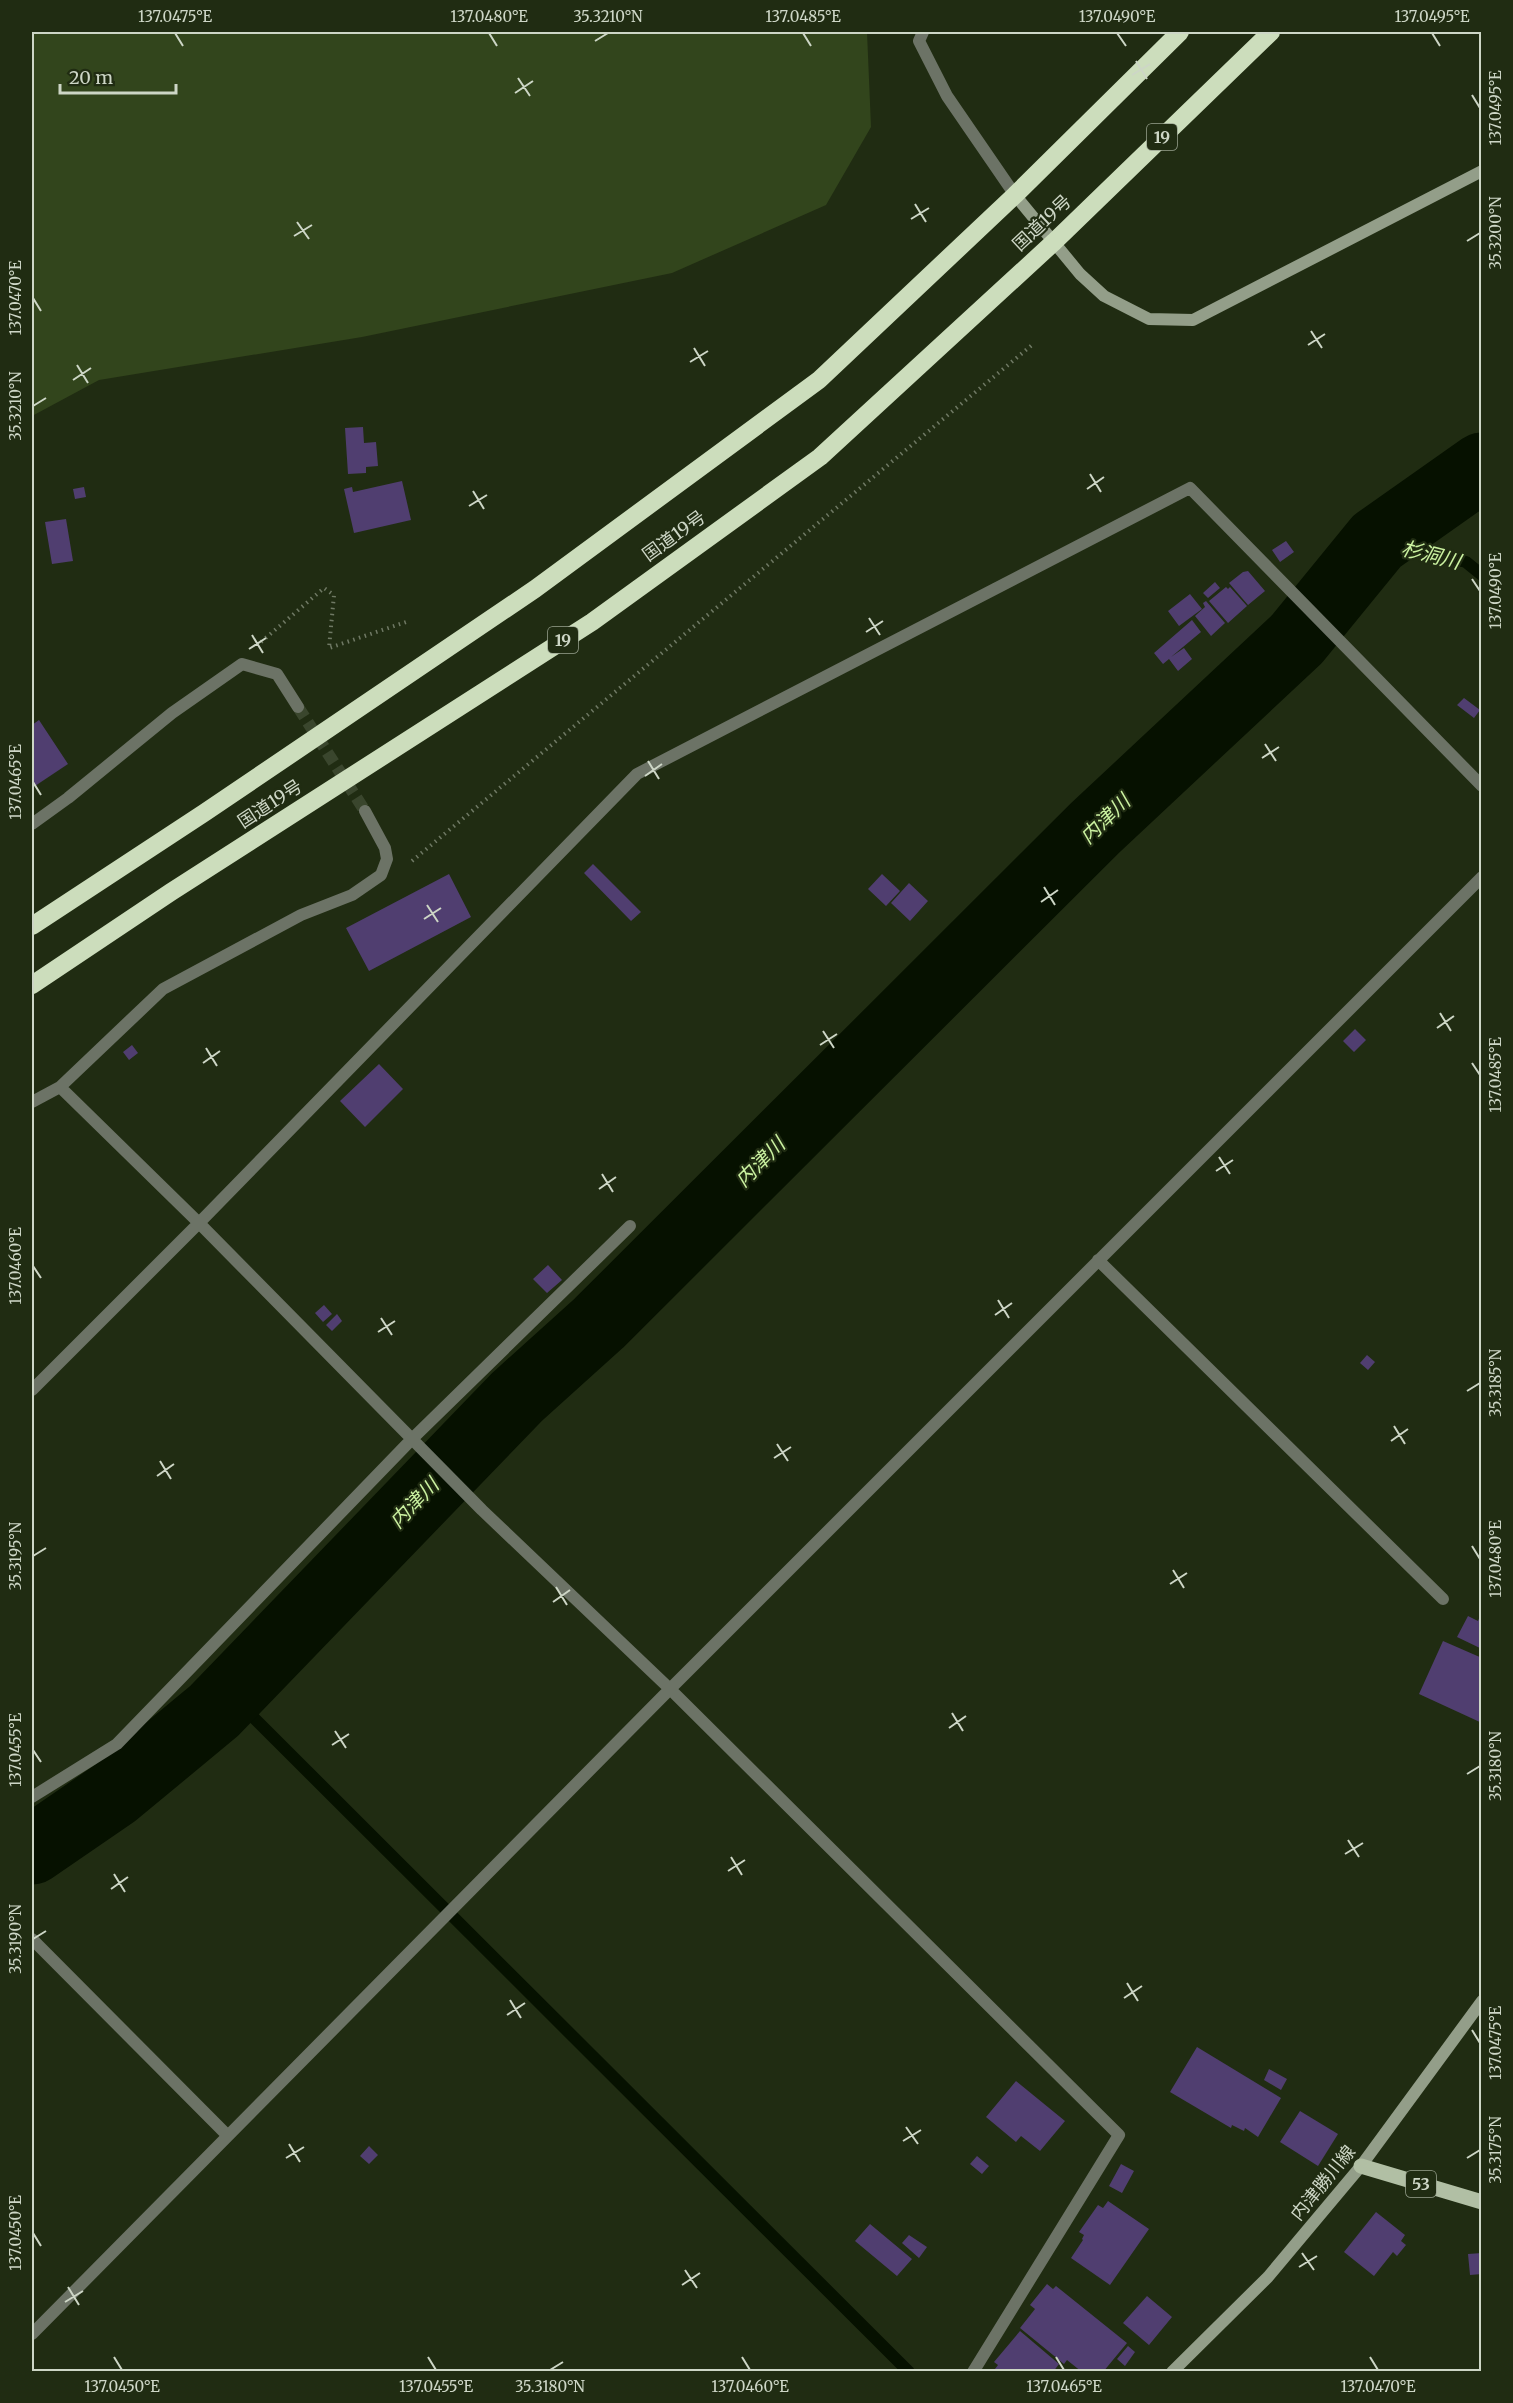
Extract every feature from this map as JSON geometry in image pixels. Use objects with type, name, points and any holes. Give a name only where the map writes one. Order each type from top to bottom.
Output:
[{"type":"highway","name":"国道19号","points":[[32,926],[204,813],[535,589],[809,387],[1015,195],[1179,32]]},
{"type":"highway","name":"国道19号","points":[[32,985],[181,886],[592,622],[820,457],[1054,242],[1271,32]]},
{"type":"main road","name":"53","points":[[1361,2166],[1482,2202]]},
{"type":"street","points":[[923,32],[919,41],[947,96],[1015,195],[1080,274],[1104,296],[1149,319],[1193,320],[1482,171]]},
{"type":"street","points":[[32,1390],[199,1223],[637,774],[1190,488],[1482,786]]},
{"type":"street","points":[[32,824],[68,798],[172,713],[242,664],[277,675],[298,707]]},
{"type":"street","points":[[32,1102],[60,1087],[163,989],[301,915],[352,895],[381,875],[387,859],[385,848],[365,811]]},
{"type":"street","points":[[32,2334],[670,1689],[1482,877]]},
{"type":"street","points":[[60,1087],[199,1223],[482,1510],[670,1689],[1119,2135],[973,2372]]},
{"type":"street","points":[[32,1797],[117,1744],[412,1439],[630,1226]]},
{"type":"street","points":[[1098,1260],[1443,1599]]},
{"type":"street","points":[[32,1939],[227,2135]]},
{"type":"street","name":"内津勝川線","points":[[1172,2372],[1268,2277],[1361,2166],[1482,2001]]},
{"type":"path","points":[[381,875],[399,871],[428,849],[1032,345]]},
{"type":"path","points":[[251,666],[257,646],[324,588],[334,595],[329,648],[409,621]]},
{"type":"green space","points":[[32,32],[867,32],[871,127],[826,205],[672,273],[362,337],[99,380],[32,416]]},
{"type":"building","points":[[363,427],[364,443],[376,442],[378,466],[366,467],[366,473],[348,474],[345,428]]},
{"type":"building","points":[[402,481],[411,520],[354,533],[344,489],[352,487],[353,492]]},
{"type":"building","points":[[84,487],[86,497],[75,499],[73,489]]},
{"type":"building","points":[[66,519],[73,561],[52,564],[45,522]]},
{"type":"building","points":[[1286,541],[1294,552],[1280,562],[1272,550]]},
{"type":"building","points":[[1248,571],[1265,591],[1248,605],[1229,583],[1243,572]]},
{"type":"building","points":[[1215,582],[1220,588],[1208,598],[1203,593]]},
{"type":"building","points":[[1226,587],[1228,589],[1230,587],[1247,606],[1228,623],[1209,601]]},
{"type":"building","points":[[1190,594],[1202,609],[1179,626],[1168,611]]},
{"type":"building","points":[[1206,601],[1225,623],[1211,636],[1195,616],[1205,607],[1203,603]]},
{"type":"building","points":[[1192,620],[1201,632],[1171,657],[1184,648],[1192,659],[1178,671],[1169,659],[1163,664],[1154,653]]},
{"type":"building","points":[[1464,698],[1480,710],[1474,718],[1457,705]]},
{"type":"building","points":[[39,720],[68,764],[32,788],[32,725]]},
{"type":"building","points":[[593,864],[641,912],[631,921],[584,873]]},
{"type":"building","points":[[449,874],[471,917],[369,971],[346,928]]},
{"type":"building","points":[[882,874],[900,891],[886,906],[868,889]]},
{"type":"building","points":[[909,883],[928,901],[910,921],[891,903]]},
{"type":"building","points":[[1355,1029],[1366,1040],[1354,1052],[1343,1041]]},
{"type":"building","points":[[132,1045],[138,1053],[129,1060],[123,1052]]},
{"type":"building","points":[[379,1064],[403,1089],[365,1127],[340,1101]]},
{"type":"building","points":[[548,1265],[562,1280],[547,1293],[533,1279]]},
{"type":"building","points":[[324,1305],[332,1314],[323,1322],[315,1313]]},
{"type":"building","points":[[337,1314],[342,1321],[332,1331],[326,1325]]},
{"type":"building","points":[[1367,1355],[1375,1362],[1368,1370],[1360,1363]]},
{"type":"building","points":[[1468,1616],[1478,1621],[1480,1616],[1482,1617],[1482,1649],[1457,1637]]},
{"type":"building","points":[[1443,1641],[1482,1658],[1482,1723],[1419,1694]]},
{"type":"building","points":[[1197,2047],[1281,2098],[1258,2137],[1245,2128],[1244,2131],[1232,2125],[1231,2128],[1170,2092]]},
{"type":"building","points":[[1269,2069],[1287,2079],[1281,2090],[1264,2080]]},
{"type":"building","points":[[1016,2081],[1065,2121],[1040,2151],[1021,2136],[1016,2142],[986,2117]]},
{"type":"building","points":[[1300,2111],[1338,2134],[1318,2166],[1280,2142]]},
{"type":"building","points":[[369,2146],[378,2155],[369,2164],[360,2156]]},
{"type":"building","points":[[977,2156],[989,2166],[982,2174],[970,2164]]},
{"type":"building","points":[[1121,2164],[1134,2171],[1122,2193],[1109,2186]]},
{"type":"building","points":[[1108,2201],[1149,2229],[1110,2285],[1071,2258],[1083,2240],[1084,2235],[1079,2232],[1098,2205],[1103,2208]]},
{"type":"building","points":[[1376,2212],[1405,2235],[1401,2241],[1406,2245],[1397,2256],[1393,2252],[1374,2276],[1344,2252]]},
{"type":"building","points":[[870,2224],[912,2259],[897,2276],[855,2241]]},
{"type":"building","points":[[909,2235],[927,2247],[919,2258],[902,2243]]},
{"type":"building","points":[[1482,2253],[1482,2274],[1470,2275],[1468,2254]]},
{"type":"building","points":[[1047,2284],[1053,2289],[1056,2286],[1127,2343],[1103,2372],[1082,2372],[1067,2360],[1064,2364],[1020,2328],[1035,2309],[1030,2305]]},
{"type":"building","points":[[1147,2296],[1172,2317],[1149,2345],[1123,2323]]},
{"type":"building","points":[[1020,2331],[1059,2364],[1053,2372],[999,2372],[995,2369],[998,2365],[994,2362]]},
{"type":"building","points":[[1128,2346],[1135,2352],[1125,2366],[1117,2359]]},
{"type":"waterway","name":"内津川","points":[[32,1850],[115,1793],[214,1711],[517,1397],[599,1323],[1095,828],[1297,639],[1377,541],[1482,467]]},
{"type":"waterway","name":"杉洞川","points":[[1377,541],[1466,562],[1482,575]]},
{"type":"waterway","points":[[214,1711],[251,1715],[909,2372]]},
{"type":"tunnel","points":[[298,707],[365,811]]}]
